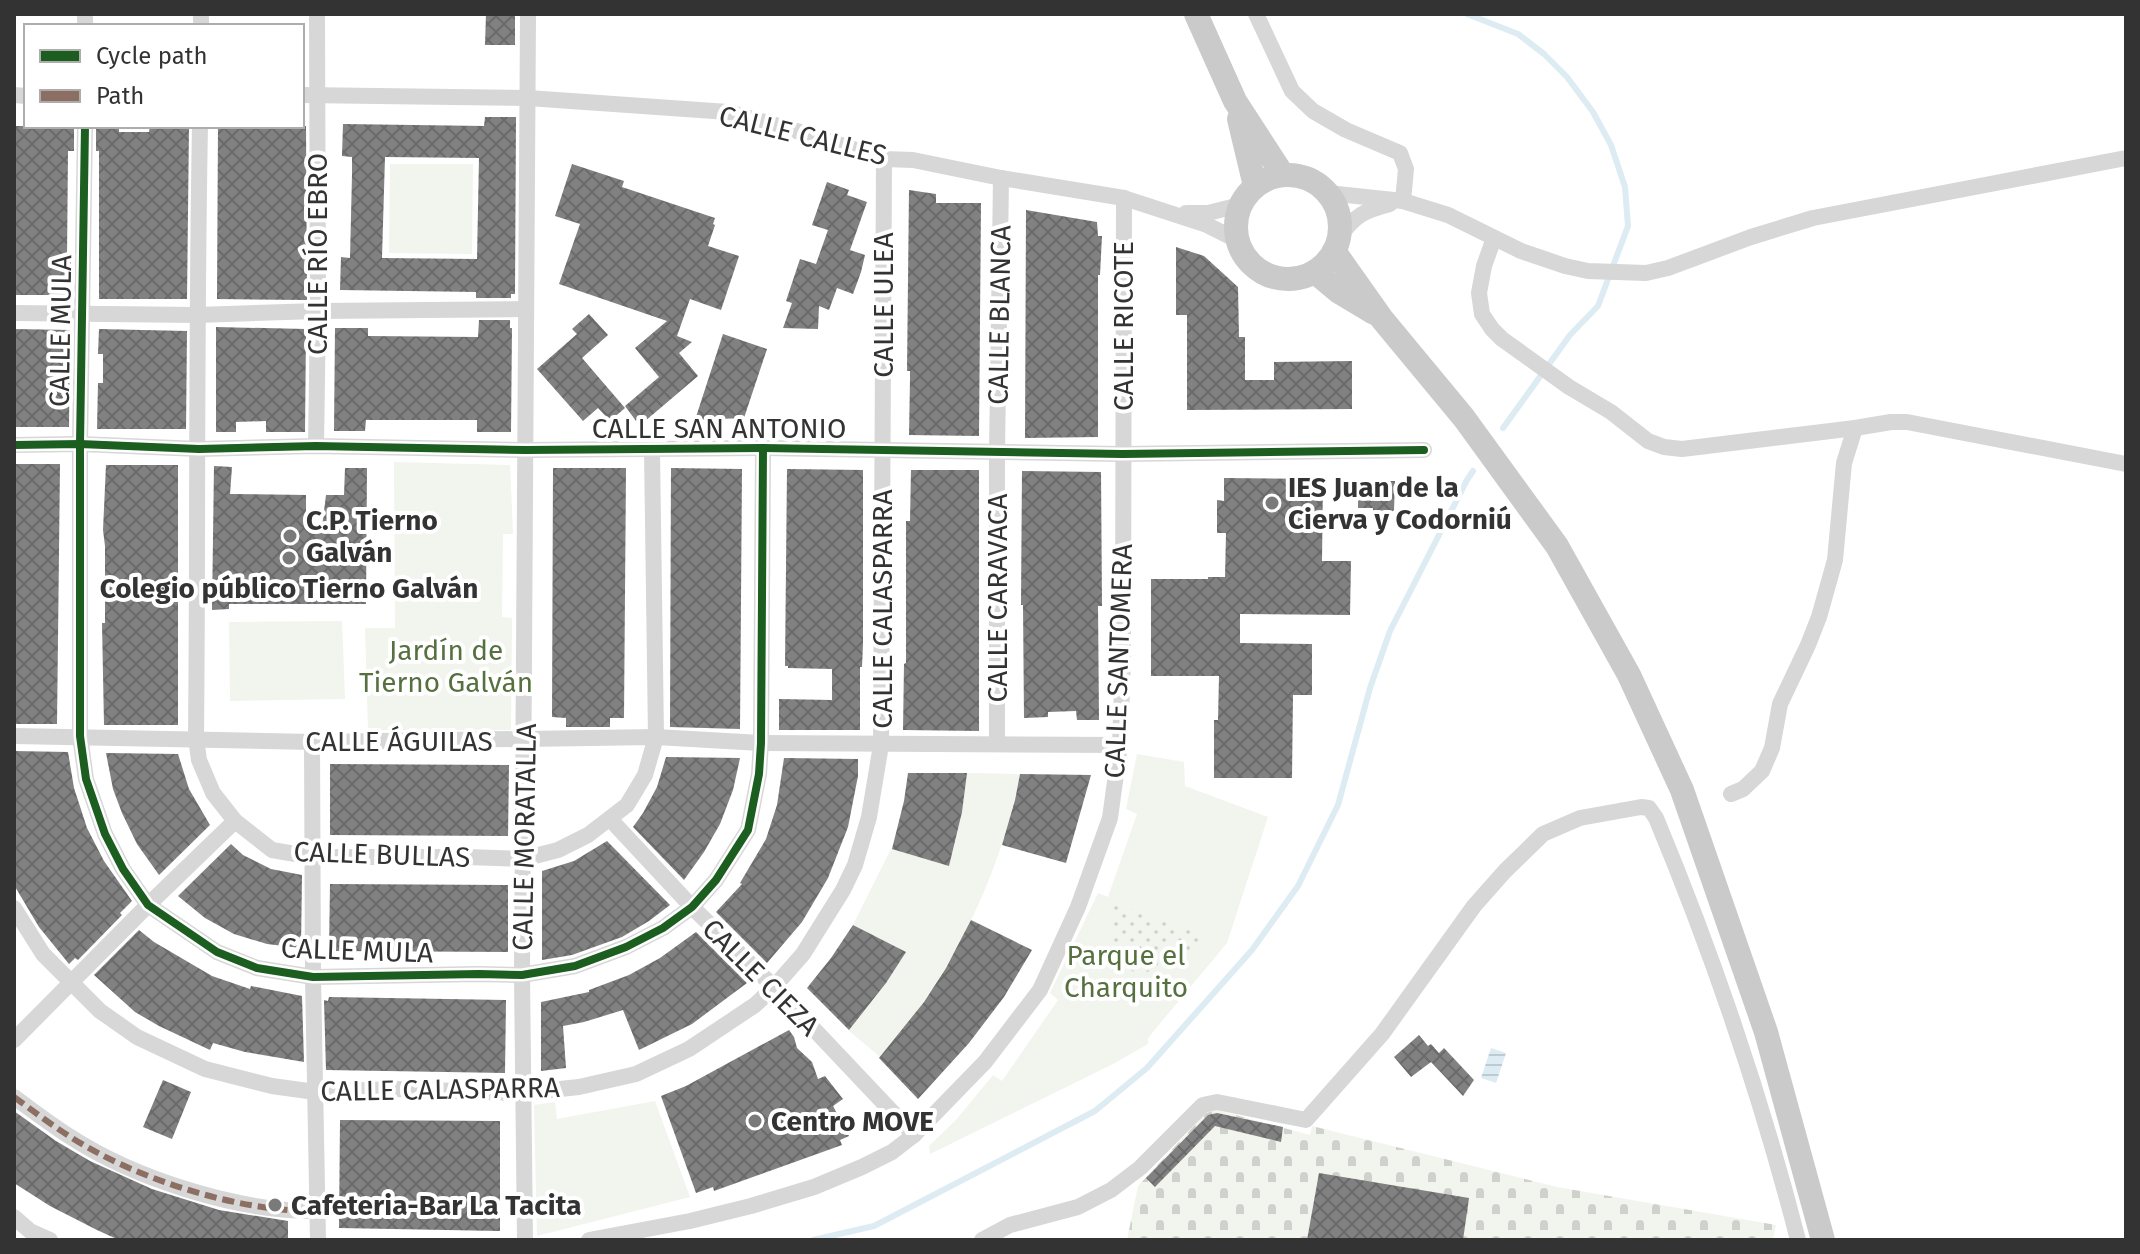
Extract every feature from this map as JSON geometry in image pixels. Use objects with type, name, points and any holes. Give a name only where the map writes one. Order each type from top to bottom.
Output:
[{"type":"main road","points":[[1196,14],[1235,101],[1283,175]]},
{"type":"main road","points":[[1235,101],[1255,186]]},
{"type":"main road","points":[[1283,175],[1299,176],[1315,182],[1328,193],[1340,221],[1337,244],[1329,259],[1315,272],[1300,278],[1271,277],[1257,270],[1246,259],[1237,240],[1236,218],[1240,205],[1255,186],[1268,178],[1283,175]]},
{"type":"main road","points":[[1337,244],[1382,319],[1464,418],[1557,546],[1629,675],[1682,790],[1766,1032],[1823,1240]]},
{"type":"main road","points":[[1315,272],[1339,292],[1382,319]]},
{"type":"street","name":"CALLE RÍO EBRO","points":[[316,446],[318,311],[309,95],[317,14]]},
{"type":"street","name":"CALLE MORATALLA","points":[[525,1240],[522,975],[528,14]]},
{"type":"street","points":[[1256,14],[1292,91],[1313,111],[1346,130],[1400,153],[1406,169],[1403,201]]},
{"type":"street","name":"CALLE CALLES","points":[[309,95],[528,98],[728,112],[884,159],[913,160],[1124,198],[1207,225],[1237,240]]},
{"type":"street","name":"CALLE MULA","points":[[85,128],[80,736],[86,779],[105,834],[123,869],[148,905],[217,952],[257,968],[313,977],[522,975],[575,966],[626,947],[663,928],[692,907],[716,880],[748,830],[759,774],[763,448]]},
{"type":"street","name":"CALLE BULLAS","points":[[200,128],[196,738],[199,760],[213,793],[235,821],[272,850],[313,857],[523,859],[558,850],[588,835],[627,805],[645,775],[656,737],[652,450]]},
{"type":"street","points":[[1328,193],[1403,201],[1448,215],[1521,251],[1565,266],[1588,271],[1646,273],[1813,218],[2126,158]]},
{"type":"street","name":"CALLE ULEA","points":[[883,451],[884,159]]},
{"type":"street","name":"CALLE BLANCA","points":[[997,452],[1001,178]]},
{"type":"street","name":"CALLE RICOTE","points":[[1122,454],[1124,198]]},
{"type":"street","points":[[1337,244],[1352,219],[1370,210],[1403,201]]},
{"type":"street","points":[[1165,212],[1208,213],[1240,205]]},
{"type":"street","points":[[1494,238],[1479,293],[1482,314],[1492,329],[1569,387],[1611,412],[1648,441],[1664,447],[1682,449],[1907,422],[2126,464]]},
{"type":"street","points":[[14,313],[197,315],[526,309]]},
{"type":"street","points":[[1731,794],[1743,789],[1762,771],[1772,748],[1780,704],[1819,617],[1835,560],[1844,463],[1855,428]]},
{"type":"street","name":"CALLE SAN ANTONIO","points":[[14,445],[80,444],[199,449],[316,446],[526,450],[763,448],[1122,454],[1424,450]]},
{"type":"street","name":"CALLE CALASPARRA","points":[[14,908],[43,954],[100,1011],[137,1037],[205,1069],[272,1086],[315,1092],[394,1089],[522,1093],[579,1087],[636,1074],[689,1049],[755,1005],[774,987],[803,954],[855,865],[869,817],[881,745],[883,451]]},
{"type":"street","name":"CALLE CARAVACA","points":[[997,452],[997,743]]},
{"type":"street","name":"CALLE SANTOMERA","points":[[589,1240],[751,1206],[814,1187],[892,1152],[914,1135],[985,1062],[1040,990],[1078,907],[1110,818],[1120,745],[1123,659],[1122,454]]},
{"type":"street","name":"CALLE ÁGUILAS","points":[[14,736],[312,742],[656,737],[761,743],[1120,745]]},
{"type":"street","points":[[312,742],[318,1240]]},
{"type":"street","points":[[982,1240],[1010,1225],[1078,1207],[1111,1190],[1140,1168],[1203,1105],[1217,1102],[1306,1120],[1382,1034],[1474,906],[1543,834],[1580,818],[1641,807],[1649,808],[1656,818],[1697,916],[1755,1092],[1798,1240]]},
{"type":"street","name":"CALLE CIEZA","points":[[610,819],[914,1135]]},
{"type":"street","points":[[14,1040],[235,821]]},
{"type":"street","points":[[14,1097],[69,1137],[113,1161],[176,1186],[215,1198],[263,1207],[317,1211]]},
{"type":"street","points":[[14,1217],[30,1231],[50,1240]]},
{"type":"green space","points":[[390,164],[473,164],[472,254],[389,253]]},
{"type":"green space","name":"Jardín de Tierno Galván","points":[[394,462],[510,465],[513,534],[503,534],[502,617],[512,618],[511,730],[368,730],[365,628],[395,628]]},
{"type":"green space","points":[[342,621],[345,699],[230,701],[229,622]]},
{"type":"green space","name":"Parque el Charquito","points":[[1137,754],[1184,762],[1185,786],[1268,817],[1227,943],[1148,1038],[1148,1044],[930,1154],[929,1146],[956,1120],[993,1075],[1002,1081],[1058,1000],[1050,993],[1098,893],[1108,897],[1137,814],[1126,809]]},
{"type":"green space","points":[[967,773],[1020,774],[1000,851],[969,925],[950,960],[929,994],[880,1057],[848,1030],[906,952],[853,925],[892,847],[949,866],[962,812]]},
{"type":"green space","points":[[1113,903],[1204,935],[1184,956],[1139,974],[1123,966],[1113,953],[1110,931]]},
{"type":"green space","points":[[655,1101],[690,1197],[537,1236],[534,1105],[555,1102],[557,1119]]},
{"type":"green space","points":[[1217,1110],[1310,1135],[1312,1126],[1557,1187],[1776,1225],[1773,1240],[1127,1240],[1138,1186],[1206,1113]]},
{"type":"shaded area","points":[[1491,1048],[1506,1053],[1496,1083],[1481,1078]]},
{"type":"building","points":[[486,14],[515,14],[515,45],[485,45]]},
{"type":"building","points":[[485,117],[516,117],[515,294],[511,294],[511,298],[476,298],[476,292],[340,290],[341,257],[350,258],[352,175],[352,157],[342,156],[343,124],[484,126]],"holes":[[[385,157],[479,158],[477,259],[382,258]]]},
{"type":"building","points":[[14,126],[74,128],[74,151],[68,151],[67,258],[71,258],[70,295],[14,295]]},
{"type":"building","points":[[306,126],[307,300],[217,299],[218,128]]},
{"type":"building","points":[[96,128],[149,132],[150,128],[189,128],[187,299],[99,299],[99,151],[96,151]]},
{"type":"building","points":[[572,164],[624,181],[622,187],[715,218],[708,246],[739,256],[721,310],[690,299],[677,336],[692,342],[679,353],[698,376],[644,422],[640,417],[636,421],[625,406],[659,377],[635,348],[667,321],[559,284],[580,224],[555,216]]},
{"type":"building","points":[[827,182],[849,190],[847,195],[867,202],[850,250],[865,255],[861,272],[853,294],[837,288],[829,310],[819,306],[818,329],[783,328],[792,303],[786,301],[800,259],[816,264],[828,230],[812,225]]},
{"type":"building","points":[[909,190],[936,194],[936,203],[981,203],[979,436],[909,435]]},
{"type":"building","points":[[1026,210],[1097,222],[1098,236],[1102,236],[1098,275],[1098,437],[1025,438]]},
{"type":"building","points":[[1176,247],[1204,256],[1238,287],[1239,337],[1245,337],[1245,380],[1274,380],[1274,362],[1352,361],[1352,409],[1187,410],[1187,315],[1176,315]]},
{"type":"building","points":[[589,314],[608,335],[582,358],[625,408],[610,421],[598,408],[583,421],[537,369],[577,334],[572,329]]},
{"type":"building","points":[[479,320],[510,320],[511,432],[477,432],[477,420],[366,420],[365,431],[334,431],[335,328],[368,328],[368,336],[478,337]]},
{"type":"building","points":[[216,327],[306,329],[305,432],[266,432],[266,421],[236,422],[236,432],[216,432]]},
{"type":"building","points":[[14,329],[70,330],[69,427],[14,427]]},
{"type":"building","points":[[99,329],[187,331],[186,429],[97,429],[98,383],[103,383],[103,354],[98,354]]},
{"type":"building","points":[[723,334],[767,349],[744,418],[695,420]]},
{"type":"building","points":[[14,464],[60,464],[57,724],[14,724]]},
{"type":"building","points":[[106,465],[178,465],[178,725],[104,725],[102,623],[105,623],[103,530]]},
{"type":"building","name":"Colegio público Tierno Galván","points":[[214,466],[232,467],[230,494],[306,495],[306,526],[322,527],[326,495],[344,495],[345,468],[367,468],[366,604],[229,604],[229,609],[212,610]]},
{"type":"building","points":[[553,468],[626,468],[624,718],[610,718],[610,727],[566,727],[566,718],[552,717]]},
{"type":"building","points":[[671,468],[742,469],[740,729],[670,727]]},
{"type":"building","points":[[787,469],[863,470],[860,730],[779,730],[779,699],[832,700],[832,669],[785,666]]},
{"type":"building","points":[[911,470],[979,470],[979,731],[903,730],[906,521],[910,521]]},
{"type":"building","points":[[1022,471],[1101,472],[1099,720],[1077,720],[1076,711],[1048,712],[1048,717],[1024,718]]},
{"type":"building","points":[[1224,478],[1323,479],[1322,561],[1351,561],[1350,615],[1240,614],[1240,643],[1312,644],[1312,695],[1293,695],[1292,778],[1214,778],[1214,720],[1218,720],[1219,676],[1151,676],[1151,579],[1225,577],[1226,533],[1217,533],[1217,500],[1224,501]]},
{"type":"building","points":[[1366,481],[1395,481],[1394,510],[1388,515],[1373,515],[1373,508],[1358,508],[1358,489],[1366,489]]},
{"type":"building","points":[[14,751],[68,752],[74,788],[87,828],[104,861],[132,901],[78,960],[75,958],[69,964],[39,927],[14,885]]},
{"type":"building","points":[[106,753],[178,754],[189,789],[210,825],[159,875],[137,844],[122,813],[113,789]]},
{"type":"building","points":[[666,757],[740,758],[733,790],[720,824],[684,880],[633,827],[657,787]]},
{"type":"building","points":[[784,758],[858,759],[858,776],[848,827],[828,878],[802,922],[767,963],[716,912],[742,884],[766,839],[777,805]]},
{"type":"building","points":[[330,764],[509,765],[508,836],[330,835]]},
{"type":"building","points":[[908,773],[967,773],[962,812],[949,866],[892,849]]},
{"type":"building","points":[[1020,774],[1091,775],[1066,863],[1002,845]]},
{"type":"building","points":[[607,841],[670,905],[622,937],[572,955],[542,960],[542,871],[574,861]]},
{"type":"building","points":[[231,844],[243,855],[271,869],[302,875],[301,948],[267,944],[234,934],[205,918],[178,896]]},
{"type":"building","points":[[330,884],[508,885],[508,952],[329,951]]},
{"type":"building","points":[[971,920],[1032,950],[1004,997],[969,1043],[918,1099],[879,1058],[924,1002]]},
{"type":"building","points":[[853,925],[906,952],[849,1030],[807,988]]},
{"type":"building","points":[[139,930],[212,976],[250,989],[251,986],[302,996],[304,1062],[213,1043],[210,1050],[135,1012],[94,975]]},
{"type":"building","points":[[696,932],[747,983],[692,1024],[639,1050],[623,1010],[563,1026],[566,1068],[541,1071],[541,1002],[589,992],[629,975],[660,958]]},
{"type":"building","points":[[329,997],[506,1000],[505,1073],[326,1070],[324,1000],[328,1001]]},
{"type":"building","name":"Centro MOVE","points":[[789,1030],[797,1048],[812,1062],[818,1079],[825,1076],[843,1099],[833,1106],[849,1136],[840,1140],[842,1145],[714,1191],[713,1187],[696,1193],[661,1096],[686,1086]]},
{"type":"building","points":[[1419,1035],[1439,1053],[1444,1048],[1474,1080],[1463,1096],[1431,1062],[1411,1077],[1394,1057]]},
{"type":"building","points":[[163,1080],[191,1092],[172,1139],[143,1127]]},
{"type":"building","points":[[14,1111],[90,1161],[152,1189],[219,1210],[288,1221],[288,1240],[119,1240],[97,1230],[14,1183]]},
{"type":"building","points":[[1217,1113],[1283,1127],[1281,1142],[1215,1126],[1155,1187],[1146,1178],[1208,1115]]},
{"type":"building","points":[[340,1120],[500,1121],[500,1231],[339,1228]]},
{"type":"building","points":[[1319,1173],[1469,1198],[1463,1240],[1307,1240]]},
{"type":"waterway","points":[[1467,14],[1518,34],[1567,77],[1593,112],[1611,145],[1625,187],[1628,226],[1598,306],[1570,335],[1503,428]]},
{"type":"waterway","points":[[813,1240],[874,1226],[1095,1111],[1147,1068],[1252,950],[1298,886],[1338,805],[1370,688],[1390,631],[1473,471]]},
{"type":"marked path","points":[[14,1097],[95,1152],[156,1179],[255,1206],[317,1211]]},
{"type":"cycle path","points":[[85,128],[80,736],[86,779],[105,834],[123,869],[148,905],[217,952],[257,968],[313,977],[522,975],[575,966],[626,947],[663,928],[692,907],[716,880],[748,830],[759,774],[763,448]]},
{"type":"cycle path","points":[[14,445],[80,444],[199,449],[316,446],[526,450],[763,448],[1122,454],[1424,450]]},
{"type":"place","name":"IES Juan de la Cierva y Codorniú","points":[[1272,503]]},
{"type":"place","name":"C.P. Tierno Galván","points":[[290,536]]},
{"type":"place","name":"Colegio público Tierno Galván","points":[[289,558]]},
{"type":"place","name":"Centro MOVE","points":[[755,1121]]},
{"type":"place","name":"Cafeteria-Bar La Tacita","points":[[275,1205]]}]
